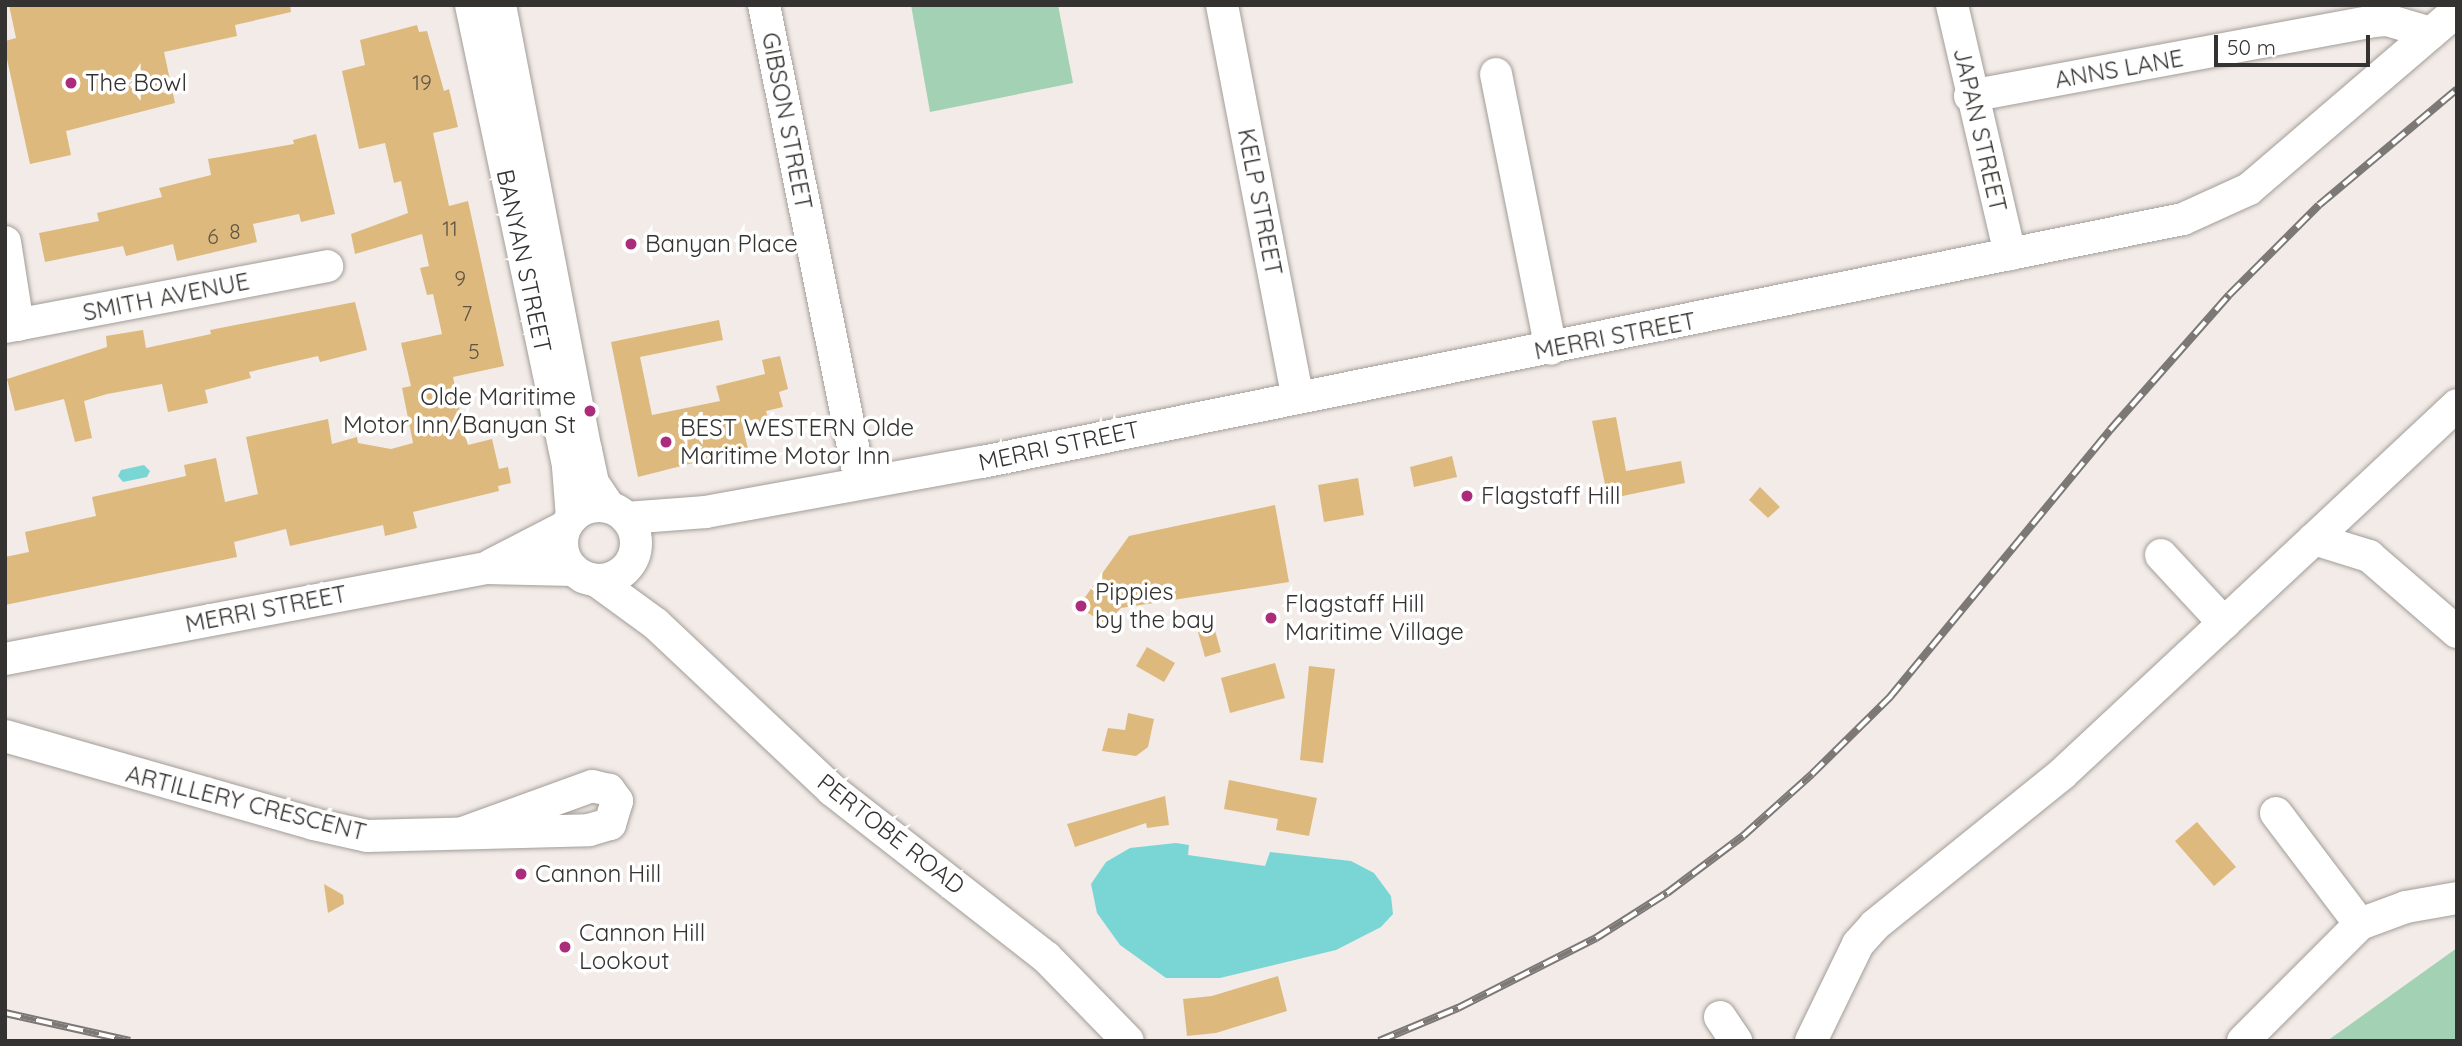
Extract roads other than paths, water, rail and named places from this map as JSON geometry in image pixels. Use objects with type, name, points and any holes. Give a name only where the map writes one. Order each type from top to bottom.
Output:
[{"type":"street","name":"BANYAN STREET","points":[[471,5],[502,89],[547,308],[593,483],[617,513]]},
{"type":"street","name":"BANYAN STREET","points":[[500,5],[502,89]]},
{"type":"street","name":"GIBSON STREET","points":[[764,5],[860,483]]},
{"type":"street","name":"KELP STREET","points":[[1222,5],[1298,398]]},
{"type":"street","name":"JAPAN STREET","points":[[1952,5],[1970,96],[2010,254]]},
{"type":"street","name":"MERRI STREET","points":[[617,513],[706,512],[1551,349],[2160,225],[2249,189],[2457,11]]},
{"type":"street","name":"ANNS LANE","points":[[1970,96],[2374,21],[2387,20],[2431,33]]},
{"type":"street","points":[[1496,74],[1551,349]]},
{"type":"street","points":[[5,243],[11,326]]},
{"type":"street","name":"SMITH AVENUE","points":[[11,326],[327,266]]},
{"type":"street","name":"BANYAN STREET","points":[[547,308],[568,467],[569,522]]},
{"type":"street","points":[[1811,1041],[1858,944],[1875,925],[2062,774],[2457,405]]},
{"type":"street","points":[[589,508],[617,513],[633,529],[633,557],[607,579],[579,573],[562,550],[569,522],[589,508]]},
{"type":"street","name":"MERRI STREET","points":[[633,557],[706,512]]},
{"type":"street","name":"MERRI STREET","points":[[487,568],[569,522]]},
{"type":"street","points":[[2314,539],[2338,543],[2369,555],[2457,632]]},
{"type":"street","points":[[2161,555],[2224,623]]},
{"type":"street","name":"PERTOBE ROAD","points":[[633,557],[656,624]]},
{"type":"street","name":"MERRI STREET","points":[[16,663],[487,568],[579,573]]},
{"type":"street","name":"PERTOBE ROAD","points":[[579,573],[597,581],[656,624],[832,790],[1046,957],[1125,1037]]},
{"type":"street","name":"ARTILLERY CRESCENT","points":[[12,739],[338,830],[401,838],[464,833]]},
{"type":"street","points":[[2276,813],[2360,924]]},
{"type":"street","points":[[2243,1041],[2360,924],[2406,907],[2457,898]]},
{"type":"water","points":[[144,465],[150,471],[147,477],[123,482],[118,476],[121,470]]},
{"type":"water","points":[[1176,843],[1189,845],[1188,855],[1265,866],[1270,852],[1351,861],[1374,873],[1391,896],[1393,914],[1381,927],[1336,950],[1220,978],[1166,978],[1120,945],[1097,913],[1091,884],[1106,862],[1130,848]]},
{"type":"railway","points":[[1379,1041],[1458,1008],[1596,938],[1667,893],[1743,836],[1812,774],[1890,697],[2110,430],[2229,295],[2319,205],[2457,89]]},
{"type":"railway","points":[[5,1013],[130,1041]]},
{"type":"place","name":"The Bowl","points":[[71,83]]},
{"type":"place","name":"Banyan Place","points":[[631,244]]},
{"type":"place","name":"Olde Maritime Motor Inn/Banyan St","points":[[590,411]]},
{"type":"place","name":"BEST WESTERN Olde Maritime Motor Inn","points":[[666,442]]},
{"type":"place","name":"Flagstaff Hill","points":[[1467,496]]},
{"type":"place","name":"Pippies by the bay","points":[[1081,606]]},
{"type":"place","name":"Flagstaff Hill Maritime Village","points":[[1271,618]]},
{"type":"place","name":"Cannon Hill","points":[[521,874]]},
{"type":"place","name":"Cannon Hill Lookout","points":[[565,947]]}]
